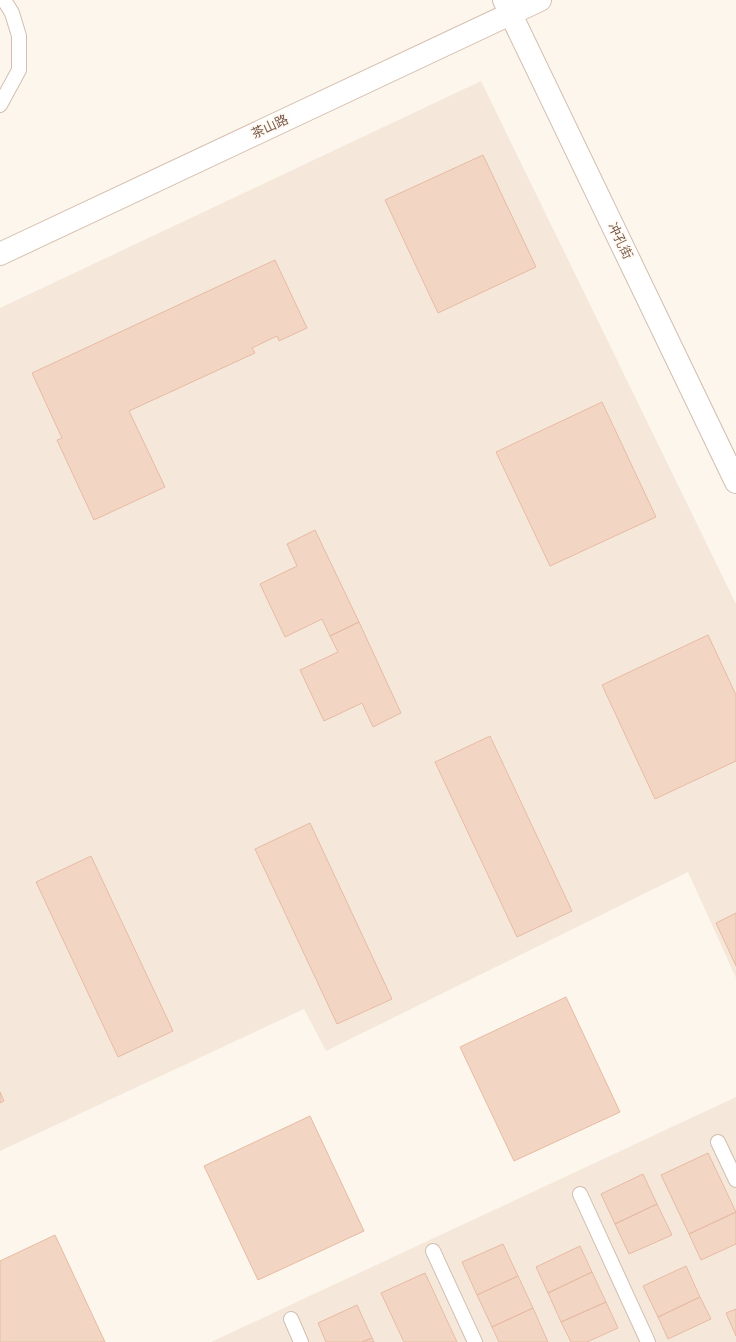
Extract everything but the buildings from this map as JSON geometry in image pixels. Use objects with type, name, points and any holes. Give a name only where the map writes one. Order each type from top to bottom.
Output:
[{"type":"main road","name":"茶山路","points":[[0,254],[507,7],[540,0]]},
{"type":"main road","name":"冲孔街","points":[[507,7],[736,482]]},
{"type":"lane","points":[[0,105],[19,70],[19,36],[12,13],[4,0]]},
{"type":"lane","points":[[718,1142],[736,1180]]},
{"type":"lane","points":[[580,1194],[648,1342]]},
{"type":"lane","points":[[433,1251],[475,1342]]},
{"type":"lane","points":[[291,1319],[302,1342]]},
{"type":"shaded area","points":[[481,81],[736,604],[736,978],[688,872],[326,1051],[304,1009],[0,1151],[0,308]]},
{"type":"shaded area","points":[[736,1097],[736,1342],[211,1342]]}]
